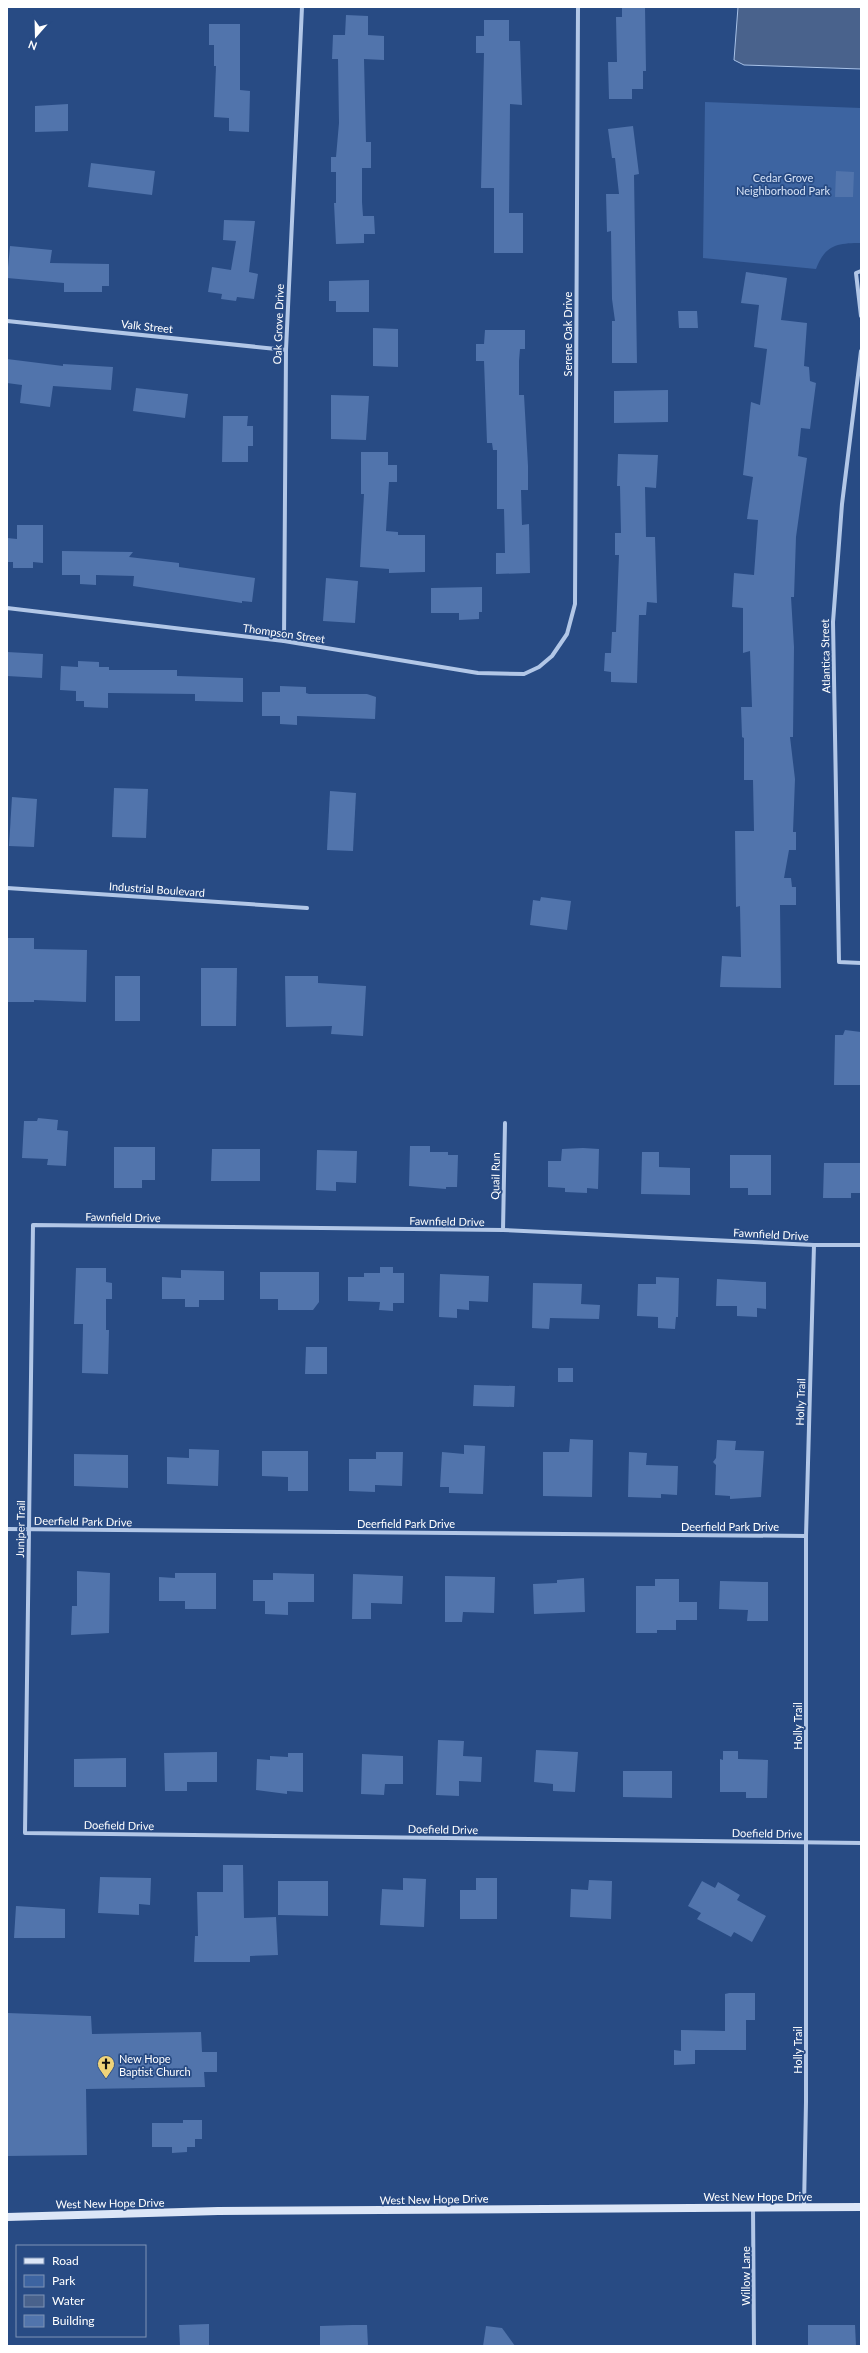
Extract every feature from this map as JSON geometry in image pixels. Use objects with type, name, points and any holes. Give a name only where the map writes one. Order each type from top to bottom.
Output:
[{"type":"main road","name":"West New Hope Drive","points":[[7,2217],[210,2211],[753,2206],[861,2207]]},
{"type":"street","name":"Oak Grove Drive","points":[[284,641],[286,350],[302,7]]},
{"type":"street","name":"Serene Oak Drive","points":[[552,656],[567,634],[575,604],[578,7]]},
{"type":"street","points":[[861,271],[856,273],[861,316]]},
{"type":"street","name":"Valk Street","points":[[7,321],[286,350]]},
{"type":"street","name":"Atlantica Street","points":[[861,351],[842,504],[833,622],[839,962],[861,962]]},
{"type":"street","name":"Thompson Street","points":[[7,608],[284,641],[478,673],[524,674],[539,667],[552,656]]},
{"type":"street","name":"Industrial Boulevard","points":[[7,888],[307,908]]},
{"type":"street","name":"Quail Run","points":[[502,1230],[505,1123]]},
{"type":"street","name":"Fawnfield Drive","points":[[33,1225],[502,1230],[814,1245],[861,1245]]},
{"type":"street","name":"Juniper Trail","points":[[25,1833],[33,1225]]},
{"type":"street","name":"Holly Trail","points":[[804,2207],[806,2102],[806,1536],[814,1245]]},
{"type":"street","name":"Deerfield Park Drive","points":[[7,1529],[806,1536]]},
{"type":"street","name":"Doefield Drive","points":[[25,1833],[861,1843]]},
{"type":"street","name":"Willow Lane","points":[[753,2206],[754,2346]]},
{"type":"green space","name":"Cedar Grove Neighborhood Park","points":[[705,102],[861,108],[861,243],[845,244],[833,247],[823,255],[816,269],[703,258]]},
{"type":"water","points":[[738,7],[861,7],[861,69],[744,65],[734,60]]},
{"type":"building","points":[[622,7],[645,7],[646,71],[643,71],[643,89],[632,89],[632,99],[609,99],[608,62],[617,62],[616,17],[622,17]]},
{"type":"building","points":[[346,15],[368,16],[368,35],[384,36],[384,60],[364,59],[366,142],[371,142],[371,168],[362,168],[362,202],[363,216],[374,216],[375,234],[364,234],[364,243],[336,244],[334,203],[336,203],[336,172],[331,172],[331,157],[336,157],[339,123],[338,59],[332,59],[333,35],[345,35]]},
{"type":"building","points":[[484,20],[509,20],[509,41],[520,41],[522,105],[510,104],[509,213],[523,213],[523,253],[494,253],[494,188],[481,188],[484,53],[476,53],[476,36],[484,36]]},
{"type":"building","points":[[209,24],[240,24],[240,90],[250,91],[249,132],[229,131],[229,118],[214,117],[216,66],[214,66],[214,45],[209,45]]},
{"type":"building","points":[[68,104],[68,131],[35,132],[35,106]]},
{"type":"building","points":[[633,126],[639,174],[634,175],[637,363],[612,363],[612,321],[615,321],[612,299],[611,231],[607,232],[606,194],[619,194],[615,158],[612,158],[608,129]]},
{"type":"building","points":[[91,163],[155,171],[152,195],[88,187]]},
{"type":"building","points":[[836,171],[854,172],[853,197],[835,197]]},
{"type":"building","points":[[224,220],[255,221],[249,272],[258,274],[254,299],[237,297],[236,301],[221,299],[222,294],[208,292],[212,267],[231,270],[236,241],[223,240]]},
{"type":"building","points":[[10,246],[52,250],[50,263],[109,264],[109,286],[102,286],[102,292],[64,292],[64,283],[7,278]]},
{"type":"building","points":[[746,272],[787,278],[781,320],[807,323],[804,366],[809,367],[810,381],[816,383],[810,429],[801,428],[798,456],[807,458],[796,537],[794,597],[791,597],[794,647],[793,737],[790,737],[795,779],[793,832],[796,832],[796,850],[789,850],[784,878],[791,878],[792,887],[796,887],[796,905],[780,905],[781,988],[720,987],[722,956],[741,957],[740,906],[736,907],[735,831],[754,831],[753,780],[744,780],[744,738],[742,737],[741,707],[752,707],[750,651],[743,653],[743,608],[732,607],[734,573],[754,575],[758,520],[747,519],[753,477],[743,475],[751,402],[760,405],[767,349],[754,347],[759,305],[741,303]]},
{"type":"building","points":[[369,280],[369,312],[336,312],[336,301],[329,301],[329,281]]},
{"type":"building","points":[[678,311],[697,311],[698,328],[679,328]]},
{"type":"building","points":[[373,328],[398,329],[398,367],[373,366]]},
{"type":"building","points":[[485,330],[525,330],[525,349],[520,349],[519,395],[524,395],[528,466],[528,490],[521,490],[522,525],[529,524],[530,573],[496,574],[496,553],[505,553],[504,509],[497,509],[497,450],[493,450],[492,443],[487,443],[484,361],[476,361],[476,344],[484,344]]},
{"type":"building","points":[[7,359],[63,366],[63,364],[113,367],[111,390],[53,386],[50,407],[20,403],[22,385],[7,383]]},
{"type":"building","points":[[136,388],[188,394],[185,418],[133,411]]},
{"type":"building","points":[[668,390],[668,422],[614,423],[614,391]]},
{"type":"building","points":[[331,395],[369,396],[366,440],[331,439]]},
{"type":"building","points":[[223,416],[248,416],[247,426],[253,426],[253,446],[248,446],[248,462],[222,462]]},
{"type":"building","points":[[361,452],[388,452],[388,465],[397,465],[397,482],[389,482],[386,531],[398,532],[398,535],[425,535],[425,572],[389,573],[389,569],[360,567],[364,494],[361,494]]},
{"type":"building","points":[[618,454],[658,455],[656,488],[645,487],[646,537],[655,537],[657,603],[647,602],[646,615],[639,615],[637,683],[611,682],[611,672],[604,671],[605,653],[611,653],[612,632],[616,632],[619,555],[615,555],[615,533],[621,533],[620,486],[617,486]]},
{"type":"building","points":[[17,525],[43,525],[43,563],[33,562],[33,568],[13,568],[13,562],[7,562],[7,538],[17,539]]},
{"type":"building","points":[[62,551],[133,552],[129,557],[179,563],[179,567],[255,578],[252,602],[242,601],[242,603],[133,586],[134,576],[96,575],[96,585],[80,584],[80,575],[62,575]]},
{"type":"building","points":[[326,578],[358,581],[355,623],[323,621]]},
{"type":"building","points":[[482,587],[482,612],[479,612],[479,619],[459,620],[459,613],[431,613],[431,588]]},
{"type":"building","points":[[7,652],[43,654],[42,678],[7,676]]},
{"type":"building","points":[[78,661],[99,662],[99,667],[109,667],[109,670],[177,670],[177,676],[243,678],[243,702],[195,701],[195,694],[108,693],[108,708],[84,707],[84,701],[76,701],[76,691],[60,690],[61,666],[78,667]]},
{"type":"building","points":[[280,686],[306,687],[306,693],[309,694],[367,694],[376,697],[375,719],[297,716],[297,725],[280,724],[280,716],[262,716],[262,692],[280,692]]},
{"type":"building","points":[[114,788],[148,789],[146,838],[112,837]]},
{"type":"building","points":[[330,791],[356,793],[353,851],[327,850]]},
{"type":"building","points":[[12,797],[37,799],[34,847],[9,846]]},
{"type":"building","points":[[541,897],[571,901],[567,930],[530,925],[533,900],[540,901]]},
{"type":"building","points":[[7,938],[34,938],[34,949],[87,950],[86,1002],[34,1000],[34,1002],[7,1002]]},
{"type":"building","points":[[201,968],[237,968],[236,1026],[201,1026]]},
{"type":"building","points":[[115,976],[140,976],[140,1021],[115,1021]]},
{"type":"building","points":[[285,976],[318,976],[318,983],[366,986],[363,1036],[331,1034],[332,1026],[286,1027]]},
{"type":"building","points":[[845,1030],[861,1032],[861,1085],[834,1085],[835,1035],[843,1035]]},
{"type":"building","points":[[38,1118],[58,1120],[57,1130],[68,1131],[66,1166],[47,1165],[48,1159],[22,1158],[24,1121],[37,1121]]},
{"type":"building","points":[[410,1146],[430,1146],[430,1152],[448,1152],[448,1155],[458,1155],[457,1187],[446,1187],[446,1189],[409,1186]]},
{"type":"building","points":[[114,1147],[155,1147],[155,1180],[142,1180],[142,1188],[114,1188]]},
{"type":"building","points":[[212,1149],[260,1149],[260,1181],[211,1181]]},
{"type":"building","points":[[562,1149],[599,1149],[598,1189],[587,1188],[587,1193],[565,1192],[565,1188],[548,1187],[548,1161],[561,1161]]},
{"type":"building","points":[[317,1150],[357,1151],[356,1183],[336,1182],[336,1191],[316,1190]]},
{"type":"building","points":[[642,1152],[659,1152],[659,1167],[690,1168],[690,1195],[641,1194]]},
{"type":"building","points":[[730,1155],[771,1155],[771,1195],[748,1195],[748,1188],[730,1188]]},
{"type":"building","points":[[824,1163],[861,1163],[861,1193],[851,1193],[851,1198],[823,1198]]},
{"type":"building","points":[[380,1267],[393,1267],[393,1273],[404,1273],[404,1303],[393,1303],[393,1311],[379,1310],[380,1302],[348,1301],[348,1277],[364,1277],[364,1273],[380,1273]]},
{"type":"building","points":[[76,1268],[106,1268],[106,1282],[112,1283],[112,1299],[106,1299],[106,1330],[109,1330],[108,1374],[82,1373],[83,1324],[74,1324]]},
{"type":"building","points":[[181,1270],[224,1271],[224,1300],[199,1300],[199,1307],[185,1307],[185,1299],[162,1299],[162,1277],[181,1278]]},
{"type":"building","points":[[260,1272],[319,1272],[319,1302],[313,1310],[278,1310],[278,1299],[260,1299]]},
{"type":"building","points":[[440,1274],[489,1276],[488,1302],[469,1301],[469,1310],[457,1309],[457,1318],[439,1317]]},
{"type":"building","points":[[656,1277],[679,1278],[678,1317],[676,1317],[675,1329],[658,1328],[658,1317],[637,1316],[638,1284],[656,1284]]},
{"type":"building","points":[[717,1279],[766,1282],[766,1309],[757,1308],[757,1317],[737,1316],[737,1306],[716,1306]]},
{"type":"building","points":[[533,1283],[582,1284],[581,1304],[600,1305],[599,1319],[550,1318],[549,1329],[532,1328]]},
{"type":"building","points":[[306,1347],[327,1347],[327,1374],[305,1374]]},
{"type":"building","points":[[558,1368],[573,1368],[573,1382],[558,1382]]},
{"type":"building","points":[[474,1385],[515,1386],[514,1407],[473,1406]]},
{"type":"building","points":[[570,1439],[593,1440],[592,1497],[543,1496],[543,1452],[569,1452]]},
{"type":"building","points":[[717,1440],[736,1441],[735,1450],[764,1451],[761,1497],[730,1499],[730,1496],[715,1495],[716,1465],[713,1462],[716,1458]]},
{"type":"building","points":[[464,1445],[485,1446],[483,1494],[449,1493],[449,1487],[440,1487],[442,1452],[464,1454]]},
{"type":"building","points":[[189,1449],[219,1450],[218,1486],[167,1484],[167,1457],[189,1458]]},
{"type":"building","points":[[262,1451],[308,1451],[308,1491],[288,1491],[288,1477],[262,1476]]},
{"type":"building","points":[[376,1452],[403,1452],[402,1486],[375,1485],[375,1492],[349,1491],[349,1459],[376,1459]]},
{"type":"building","points":[[629,1452],[647,1453],[646,1465],[678,1466],[677,1495],[661,1494],[661,1498],[628,1497]]},
{"type":"building","points":[[74,1454],[128,1455],[128,1488],[74,1486]]},
{"type":"building","points":[[77,1571],[110,1573],[109,1633],[71,1635],[72,1606],[77,1606]]},
{"type":"building","points":[[175,1573],[216,1573],[216,1609],[185,1609],[185,1601],[159,1601],[159,1577],[175,1578]]},
{"type":"building","points":[[273,1573],[314,1574],[314,1602],[288,1602],[288,1615],[265,1614],[265,1601],[253,1601],[253,1580],[273,1580]]},
{"type":"building","points":[[353,1574],[403,1576],[402,1604],[371,1603],[371,1619],[352,1619]]},
{"type":"building","points":[[445,1576],[495,1577],[494,1613],[463,1612],[462,1622],[445,1622]]},
{"type":"building","points":[[584,1578],[585,1612],[534,1614],[533,1584],[557,1583],[557,1580]]},
{"type":"building","points":[[655,1579],[679,1579],[679,1602],[697,1602],[697,1620],[676,1620],[676,1630],[657,1630],[657,1633],[636,1633],[636,1586],[655,1586]]},
{"type":"building","points":[[720,1581],[768,1582],[768,1621],[747,1621],[748,1610],[719,1609]]},
{"type":"building","points":[[438,1740],[464,1741],[463,1756],[482,1757],[481,1782],[459,1781],[459,1796],[436,1795]]},
{"type":"building","points":[[536,1750],[578,1752],[575,1792],[553,1791],[553,1784],[534,1782]]},
{"type":"building","points":[[723,1751],[738,1751],[738,1759],[768,1760],[767,1798],[746,1798],[746,1792],[720,1792],[720,1759],[723,1760]]},
{"type":"building","points":[[217,1752],[217,1782],[187,1782],[187,1791],[165,1791],[164,1753]]},
{"type":"building","points":[[288,1753],[303,1753],[303,1792],[287,1791],[287,1794],[256,1790],[257,1759],[270,1760],[270,1756],[288,1757]]},
{"type":"building","points":[[362,1754],[403,1756],[403,1784],[385,1784],[384,1795],[361,1794]]},
{"type":"building","points":[[126,1758],[126,1787],[74,1787],[74,1759]]},
{"type":"building","points":[[623,1771],[672,1771],[672,1798],[623,1797]]},
{"type":"building","points":[[223,1865],[243,1865],[244,1918],[276,1917],[278,1955],[250,1956],[250,1962],[194,1962],[195,1936],[198,1936],[197,1892],[223,1892]]},
{"type":"building","points":[[100,1877],[151,1878],[150,1905],[139,1904],[139,1915],[98,1913]]},
{"type":"building","points":[[403,1878],[426,1879],[424,1927],[380,1925],[382,1889],[403,1890]]},
{"type":"building","points":[[476,1878],[497,1878],[497,1919],[460,1919],[460,1890],[476,1890]]},
{"type":"building","points":[[589,1880],[612,1881],[611,1919],[570,1917],[571,1889],[588,1890]]},
{"type":"building","points":[[278,1881],[328,1881],[328,1916],[278,1915]]},
{"type":"building","points":[[702,1881],[715,1888],[718,1882],[740,1895],[737,1900],[766,1916],[752,1942],[734,1932],[731,1937],[697,1919],[701,1913],[688,1906]]},
{"type":"building","points":[[16,1906],[65,1909],[65,1938],[14,1938]]},
{"type":"building","points":[[755,1993],[755,2020],[746,2020],[746,2050],[695,2050],[695,2064],[674,2065],[674,2050],[681,2051],[681,2030],[725,2031],[725,1994]]},
{"type":"building","name":"New Hope Baptist Church","points":[[7,2013],[91,2016],[92,2034],[201,2032],[202,2052],[217,2052],[217,2072],[204,2072],[205,2087],[86,2089],[87,2155],[7,2156]]},
{"type":"building","points":[[183,2120],[202,2120],[202,2139],[195,2139],[195,2147],[187,2147],[187,2152],[172,2153],[172,2147],[152,2147],[152,2123],[183,2123]]},
{"type":"building","points":[[209,2324],[209,2346],[180,2346],[179,2325]]},
{"type":"building","points":[[367,2325],[368,2346],[320,2346],[320,2326]]},
{"type":"building","points":[[808,2325],[855,2325],[856,2346],[808,2346]]},
{"type":"building","points":[[486,2326],[502,2328],[515,2346],[483,2346]]},
{"type":"place","name":"New Hope Baptist Church","points":[[106,2079]]}]
